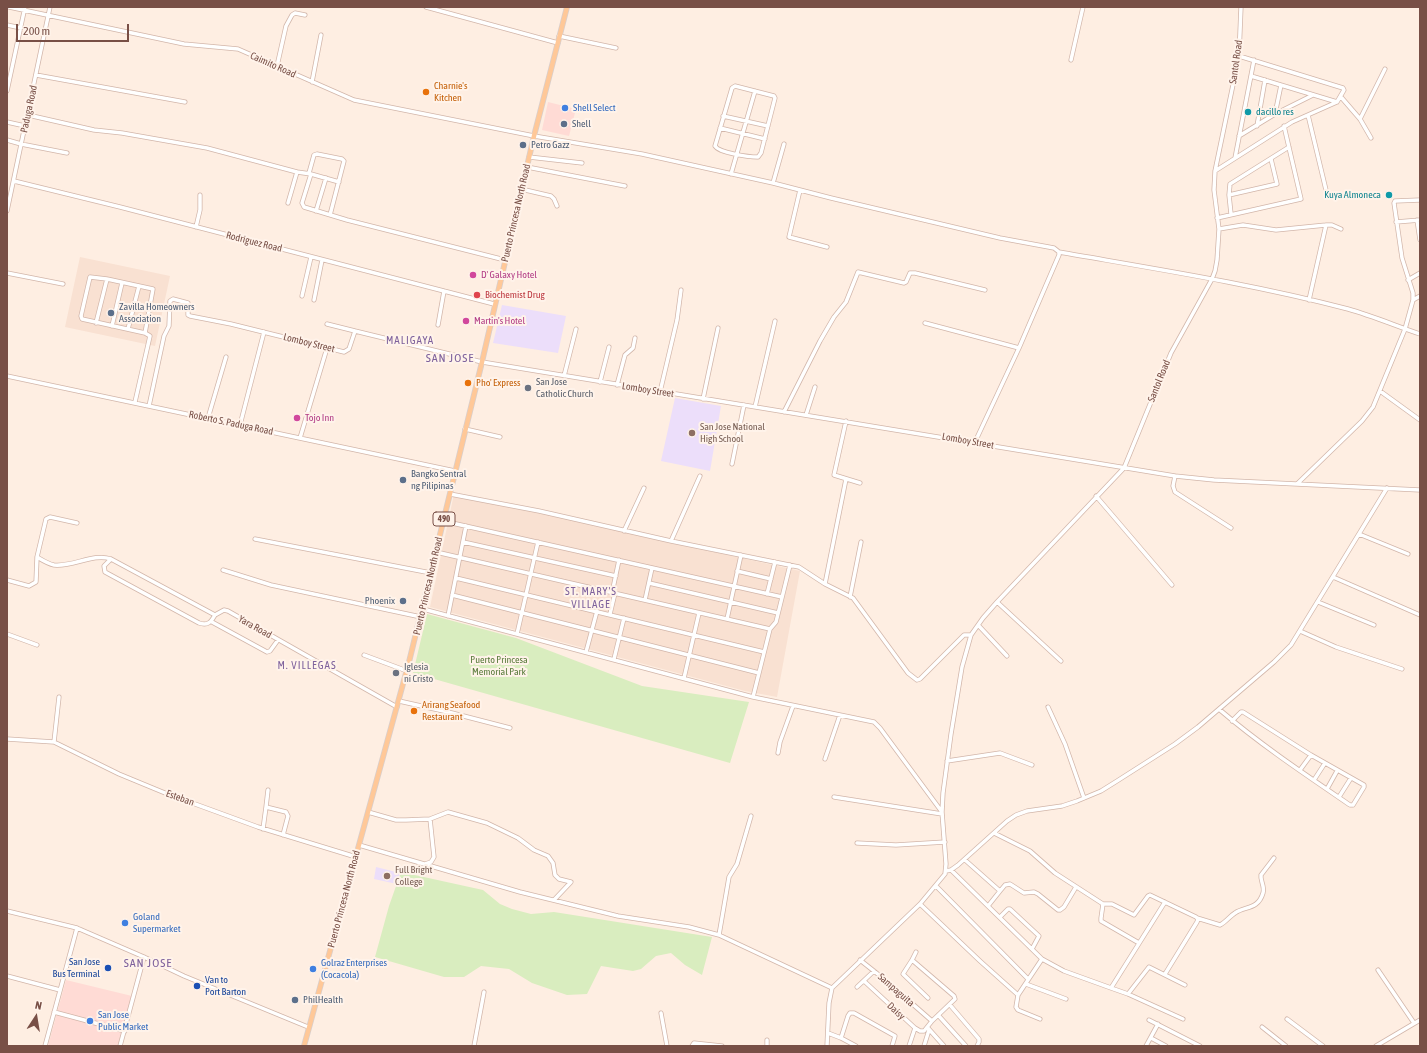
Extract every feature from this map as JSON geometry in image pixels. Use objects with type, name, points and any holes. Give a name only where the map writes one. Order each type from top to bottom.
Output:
[{"type":"main road","name":"Puerto Princesa North Road","points":[[304,1046],[407,671],[482,362],[521,189],[566,7]]},
{"type":"street","name":"Caimito Road","points":[[9,7],[25,9],[184,44],[234,49],[354,100],[534,136],[642,154],[773,183],[1000,238],[1054,248],[1059,252],[1212,279],[1309,300],[1367,315],[1420,334]]},
{"type":"street","name":"Paduga Road","points":[[7,211],[50,7]]},
{"type":"street","points":[[426,7],[558,43]]},
{"type":"street","points":[[1071,60],[1083,7]]},
{"type":"street","name":"Santol Road","points":[[1124,468],[1171,353],[1212,279],[1217,260],[1218,229],[1214,190],[1215,171],[1238,56],[1241,7]]},
{"type":"street","points":[[7,91],[25,9]]},
{"type":"street","points":[[277,66],[286,24],[293,14],[305,15]]},
{"type":"street","points":[[7,25],[21,28]]},
{"type":"street","points":[[312,82],[321,35]]},
{"type":"street","points":[[559,36],[616,48]]},
{"type":"street","points":[[1215,171],[1284,126],[1337,102],[1344,90],[1343,88],[1238,56]]},
{"type":"street","points":[[1234,158],[1254,60]]},
{"type":"street","points":[[1360,118],[1385,69]]},
{"type":"street","points":[[36,75],[186,102]]},
{"type":"street","points":[[1251,76],[1337,102]]},
{"type":"street","points":[[1257,126],[1265,80]]},
{"type":"street","points":[[1275,114],[1281,85]]},
{"type":"street","points":[[733,86],[774,96],[775,98],[761,153],[758,157],[736,154],[716,148],[715,144],[723,116],[733,86]]},
{"type":"street","points":[[731,174],[754,91]]},
{"type":"street","points":[[1239,136],[1275,114],[1314,95]]},
{"type":"street","points":[[1341,97],[1360,118],[1372,138]]},
{"type":"street","points":[[1308,114],[1326,190]]},
{"type":"street","points":[[28,115],[94,130],[201,146],[297,172],[310,173],[339,182]]},
{"type":"street","points":[[723,116],[768,126]]},
{"type":"street","points":[[7,122],[25,126]]},
{"type":"street","points":[[1217,218],[1301,199],[1284,126]]},
{"type":"street","points":[[720,128],[765,139]]},
{"type":"street","points":[[7,140],[67,153]]},
{"type":"street","points":[[773,183],[784,144]]},
{"type":"street","points":[[1231,214],[1229,195],[1230,184],[1290,147]]},
{"type":"street","points":[[330,215],[344,163],[342,159],[317,154],[314,155],[302,204],[304,207],[330,215],[504,260]]},
{"type":"street","points":[[529,157],[582,163]]},
{"type":"street","points":[[1229,195],[1276,185],[1277,182],[1271,159]]},
{"type":"street","points":[[527,167],[625,186]]},
{"type":"street","points":[[288,203],[297,172]]},
{"type":"street","points":[[316,211],[326,178]]},
{"type":"street","name":"Rodriguez Road","points":[[14,181],[494,304]]},
{"type":"street","points":[[521,189],[551,196],[557,206]]},
{"type":"street","points":[[800,190],[789,236],[827,248]]},
{"type":"street","points":[[196,227],[200,210],[200,195]]},
{"type":"street","points":[[1298,483],[1362,422],[1373,407],[1380,391],[1405,329],[1413,300],[1413,294],[1402,258],[1394,202],[1420,200]]},
{"type":"street","points":[[1396,222],[1418,220],[1420,240]]},
{"type":"street","points":[[1309,300],[1326,225]]},
{"type":"street","points":[[1218,229],[1243,226],[1276,230],[1326,225],[1332,225],[1341,229]]},
{"type":"street","points":[[975,442],[1019,348],[1059,252]]},
{"type":"street","points":[[302,296],[311,257]]},
{"type":"street","points":[[314,300],[322,260]]},
{"type":"street","points":[[784,412],[820,341],[846,302],[858,272],[904,283],[910,274],[915,273],[985,290]]},
{"type":"street","points":[[7,273],[63,284]]},
{"type":"street","points":[[1408,280],[1420,273]]},
{"type":"street","points":[[135,402],[150,338],[149,334],[96,323],[81,318],[89,278],[93,276],[152,289],[145,333]]},
{"type":"street","points":[[96,323],[107,279]]},
{"type":"street","points":[[112,326],[122,282]]},
{"type":"street","points":[[128,329],[138,286]]},
{"type":"street","points":[[660,392],[677,320],[681,290]]},
{"type":"street","points":[[438,325],[444,291]]},
{"type":"street","points":[[1413,300],[1420,296]]},
{"type":"street","name":"Lomboy Street","points":[[149,406],[164,336],[169,326],[169,309],[171,300],[188,303],[188,315],[190,316],[264,332],[344,352],[348,351],[355,331],[482,362],[975,442],[1124,468]]},
{"type":"street","points":[[755,407],[775,321]]},
{"type":"street","points":[[925,323],[1019,348]]},
{"type":"street","points":[[327,324],[355,331]]},
{"type":"street","points":[[564,376],[576,328]]},
{"type":"street","points":[[703,399],[718,328]]},
{"type":"street","points":[[240,425],[264,332]]},
{"type":"street","points":[[617,385],[625,355],[634,348],[635,338]]},
{"type":"street","points":[[600,382],[609,347]]},
{"type":"street","points":[[300,438],[327,348]]},
{"type":"street","points":[[208,418],[226,357]]},
{"type":"street","name":"Roberto S. Paduga Road","points":[[7,376],[455,471]]},
{"type":"street","points":[[806,415],[815,387]]},
{"type":"street","points":[[1380,391],[1420,420]]},
{"type":"street","points":[[732,464],[744,405]]},
{"type":"street","points":[[846,421],[834,473],[835,476],[860,483]]},
{"type":"street","points":[[465,429],[500,437]]},
{"type":"street","points":[[827,1046],[829,1003],[832,988],[920,904],[943,877],[946,870],[942,813],[947,761],[962,667],[971,635],[997,602],[1124,468],[1214,480],[1420,490]]},
{"type":"street","points":[[671,541],[700,476]]},
{"type":"street","points":[[1175,476],[1173,486],[1175,492],[1231,528]]},
{"type":"street","points":[[825,584],[846,479]]},
{"type":"street","points":[[624,531],[644,488]]},
{"type":"street","points":[[946,870],[951,870],[964,860],[1008,821],[1016,816],[1027,811],[1062,806],[1107,788],[1175,744],[1220,710],[1285,652],[1300,631],[1387,488]]},
{"type":"street","points":[[450,494],[539,511],[624,531],[802,568],[825,584],[850,597],[858,604],[908,673],[917,680],[920,679],[964,635],[971,635]]},
{"type":"street","points":[[1096,496],[1172,585]]},
{"type":"street","points":[[7,580],[23,586],[34,584],[36,580],[37,557],[46,519],[50,517],[77,523]]},
{"type":"street","points":[[443,521],[782,597]]},
{"type":"street","points":[[448,616],[466,526]]},
{"type":"street","points":[[1360,534],[1408,554]]},
{"type":"street","points":[[255,539],[431,573]]},
{"type":"street","points":[[463,542],[616,576]]},
{"type":"street","points":[[516,634],[538,542]]},
{"type":"street","points":[[850,597],[861,542]]},
{"type":"street","points":[[436,552],[770,629]]},
{"type":"street","points":[[727,619],[741,555]]},
{"type":"street","points":[[37,557],[48,563],[58,565],[102,557],[111,559]]},
{"type":"street","points":[[111,559],[104,566],[105,572],[199,623],[205,624],[212,622],[267,652],[270,652],[278,640]]},
{"type":"street","name":"Yara Road","points":[[111,559],[215,615],[224,610],[226,611],[397,707]]},
{"type":"street","points":[[610,614],[620,560]]},
{"type":"street","points":[[767,594],[775,562]]},
{"type":"street","points":[[753,697],[770,629],[776,622],[790,565]]},
{"type":"street","points":[[645,600],[652,568]]},
{"type":"street","points":[[223,570],[271,585],[420,617]]},
{"type":"street","points":[[737,571],[771,579]]},
{"type":"street","points":[[1333,577],[1420,615]]},
{"type":"street","points":[[456,578],[764,652]]},
{"type":"street","points":[[649,583],[778,613]]},
{"type":"street","points":[[452,595],[759,673]]},
{"type":"street","points":[[997,602],[1061,660]]},
{"type":"street","points":[[1318,602],[1374,625]]},
{"type":"street","points":[[422,609],[753,697],[874,722],[880,728],[942,813]]},
{"type":"street","points":[[586,652],[596,611]]},
{"type":"street","points":[[684,678],[700,613]]},
{"type":"street","points":[[212,622],[215,615]]},
{"type":"street","points":[[614,659],[624,618]]},
{"type":"street","points":[[978,625],[1007,656]]},
{"type":"street","points":[[1300,631],[1336,647],[1402,669]]},
{"type":"street","points":[[7,634],[37,645]]},
{"type":"street","points":[[364,655],[407,671]]},
{"type":"street","points":[[54,742],[59,697]]},
{"type":"street","points":[[399,701],[510,728]]},
{"type":"street","points":[[778,753],[780,742],[793,706]]},
{"type":"street","points":[[1048,707],[1065,744],[1084,798]]},
{"type":"street","points":[[1220,710],[1232,721],[1300,770],[1350,805],[1353,805],[1364,786],[1337,771],[1243,712],[1241,712],[1232,721]]},
{"type":"street","points":[[825,759],[840,715]]},
{"type":"street","name":"Esteban","points":[[7,739],[54,742],[139,782],[263,829],[356,857]]},
{"type":"street","points":[[947,761],[1000,753],[1032,765]]},
{"type":"street","points":[[1300,770],[1311,755]]},
{"type":"street","points":[[1314,780],[1325,763]]},
{"type":"street","points":[[1327,789],[1337,771]]},
{"type":"street","points":[[1339,797],[1351,778]]},
{"type":"street","points":[[263,829],[268,790]]},
{"type":"street","points":[[834,797],[942,813]]},
{"type":"street","points":[[266,807],[286,812],[288,814],[284,835]]},
{"type":"street","points":[[368,812],[396,820],[430,819],[448,812],[487,823],[518,838],[534,850],[548,856],[553,863],[555,875],[559,879],[571,882],[554,900]]},
{"type":"street","points":[[719,935],[729,877],[737,864],[751,816]]},
{"type":"street","points":[[424,864],[431,862],[434,857],[430,819]]},
{"type":"street","points":[[994,833],[1030,851],[1055,873],[1103,904],[1112,904],[1134,915],[1149,895],[1197,918],[1220,925],[1240,910],[1248,909],[1254,905],[1263,894],[1264,888],[1260,877],[1274,858]]},
{"type":"street","points":[[857,843],[896,845],[945,842]]},
{"type":"street","points":[[359,845],[554,900],[618,916],[682,926],[719,935],[832,988]]},
{"type":"street","points":[[964,860],[1000,891]]},
{"type":"street","points":[[951,870],[1042,959],[1064,971],[1128,994],[1183,1019]]},
{"type":"street","points":[[988,906],[1005,885],[1010,884],[1024,893],[1028,894],[1034,892],[1038,894],[1060,910],[1064,907],[1076,887]]},
{"type":"street","points":[[936,886],[1028,979]]},
{"type":"street","points":[[1111,988],[1165,902]]},
{"type":"street","points":[[920,904],[980,962],[1018,995]]},
{"type":"street","points":[[1103,904],[1100,918],[1102,921],[1139,944]]},
{"type":"street","points":[[1000,917],[1008,909],[1010,909],[1039,936],[1032,950]]},
{"type":"street","points":[[7,911],[77,928],[184,976],[308,1027]]},
{"type":"street","points":[[1165,974],[1197,922],[1197,918]]},
{"type":"street","points":[[44,1046],[77,928]]},
{"type":"street","points":[[916,952],[903,974],[928,998]]},
{"type":"street","points":[[120,1046],[144,957]]},
{"type":"street","points":[[1040,1019],[1016,1008],[1016,1004],[1018,995],[1042,959]]},
{"type":"street","name":"Sampaguita","points":[[860,960],[932,1021]]},
{"type":"street","points":[[912,960],[954,996],[955,999],[932,1021],[928,1028],[924,1046]]},
{"type":"street","points":[[1128,994],[1149,967],[1185,985]]},
{"type":"street","points":[[1378,970],[1414,1023]]},
{"type":"street","points":[[857,987],[874,971]]},
{"type":"street","points":[[7,976],[60,990]]},
{"type":"street","name":"Daisy","points":[[864,981],[915,1028]]},
{"type":"street","points":[[1026,984],[1066,999]]},
{"type":"street","points":[[474,1046],[484,992]]},
{"type":"street","points":[[950,1005],[979,1039],[977,1046]]},
{"type":"street","points":[[54,1012],[125,1031]]},
{"type":"street","points":[[661,1013],[667,1046]]},
{"type":"street","points":[[841,1038],[848,1016],[854,1013],[895,1036],[892,1046]]},
{"type":"street","points":[[938,1015],[966,1046]]},
{"type":"street","points":[[1287,1019],[1323,1046]]},
{"type":"street","points":[[1149,1020],[1200,1046]]},
{"type":"street","points":[[1376,1046],[1420,1020]]},
{"type":"street","points":[[1146,1046],[1158,1024]]},
{"type":"street","points":[[1262,1027],[1286,1046]]},
{"type":"street","points":[[909,1046],[915,1028],[923,1032],[928,1028]]},
{"type":"street","points":[[928,1028],[941,1045]]},
{"type":"street","points":[[828,1033],[856,1046]]},
{"type":"street","points":[[1151,1038],[1166,1046]]},
{"type":"street","points":[[767,1040],[767,1046]]},
{"type":"street","points":[[692,1046],[694,1043],[722,1046]]},
{"type":"shaded area","points":[[548,102],[576,109],[569,136],[542,130]]},
{"type":"shaded area","points":[[80,257],[170,276],[155,346],[65,327]]},
{"type":"shaded area","points":[[502,305],[566,316],[558,353],[493,343]]},
{"type":"shaded area","name":"San Jose National High School","points":[[675,398],[721,406],[710,471],[661,461]]},
{"type":"shaded area","name":"ST. MARY'S VILLAGE","points":[[454,494],[800,571],[777,697],[745,691],[430,607]]},
{"type":"shaded area","name":"Full Bright College","points":[[376,867],[400,873],[397,884],[374,879]]},
{"type":"shaded area","name":"San Jose Public Market","points":[[66,980],[132,996],[118,1046],[48,1046]]},
{"type":"green space","name":"Puerto Princesa Memorial Park","points":[[427,614],[516,638],[642,686],[749,702],[730,763],[413,673]]},
{"type":"green space","points":[[401,872],[483,890],[500,904],[531,914],[554,912],[712,937],[702,975],[685,965],[671,953],[656,956],[641,969],[633,971],[601,966],[587,994],[567,995],[532,983],[509,969],[481,966],[464,977],[444,977],[375,957],[389,906]]},
{"type":"place","name":"Charnie's Kitchen","points":[[426,92]]},
{"type":"place","name":"Shell Select","points":[[565,108]]},
{"type":"place","name":"dacillo res","points":[[1248,112]]},
{"type":"place","name":"Shell","points":[[564,124]]},
{"type":"place","name":"Petro Gazz","points":[[523,145]]},
{"type":"place","name":"Kuya Almoneca","points":[[1389,195]]},
{"type":"place","name":"D' Galaxy Hotel","points":[[473,275]]},
{"type":"place","name":"Biochemist Drug","points":[[477,295]]},
{"type":"place","name":"Zavilla Homeowners Association","points":[[111,313]]},
{"type":"place","name":"Martin's Hotel","points":[[466,321]]},
{"type":"place","name":"Pho' Express","points":[[468,383]]},
{"type":"place","name":"San Jose Catholic Church","points":[[528,388]]},
{"type":"place","name":"Tojo Inn","points":[[297,418]]},
{"type":"place","name":"San Jose National High School","points":[[692,433]]},
{"type":"place","name":"Bangko Sentral ng Pilipinas","points":[[403,480]]},
{"type":"place","name":"Phoenix","points":[[403,601]]},
{"type":"place","name":"Iglesia ni Cristo","points":[[396,673]]},
{"type":"place","name":"Arirang Seafood Restaurant","points":[[414,711]]},
{"type":"place","name":"Full Bright College","points":[[387,876]]},
{"type":"place","name":"Goland Supermarket","points":[[125,923]]},
{"type":"place","name":"San Jose Bus Terminal","points":[[108,968]]},
{"type":"place","name":"Golraz Enterprises (Cocacola)","points":[[313,969]]},
{"type":"place","name":"Van to Port Barton","points":[[197,986]]},
{"type":"place","name":"PhilHealth","points":[[295,1000]]},
{"type":"place","name":"San Jose Public Market","points":[[90,1021]]},
{"type":"district","name":"MALIGAYA","points":[[410,341]]},
{"type":"district","name":"SAN JOSE","points":[[450,358]]},
{"type":"district","name":"ST. MARY'S VILLAGE","points":[[591,598]]},
{"type":"district","name":"M. VILLEGAS","points":[[307,666]]},
{"type":"district","name":"SAN JOSE","points":[[148,963]]}]
